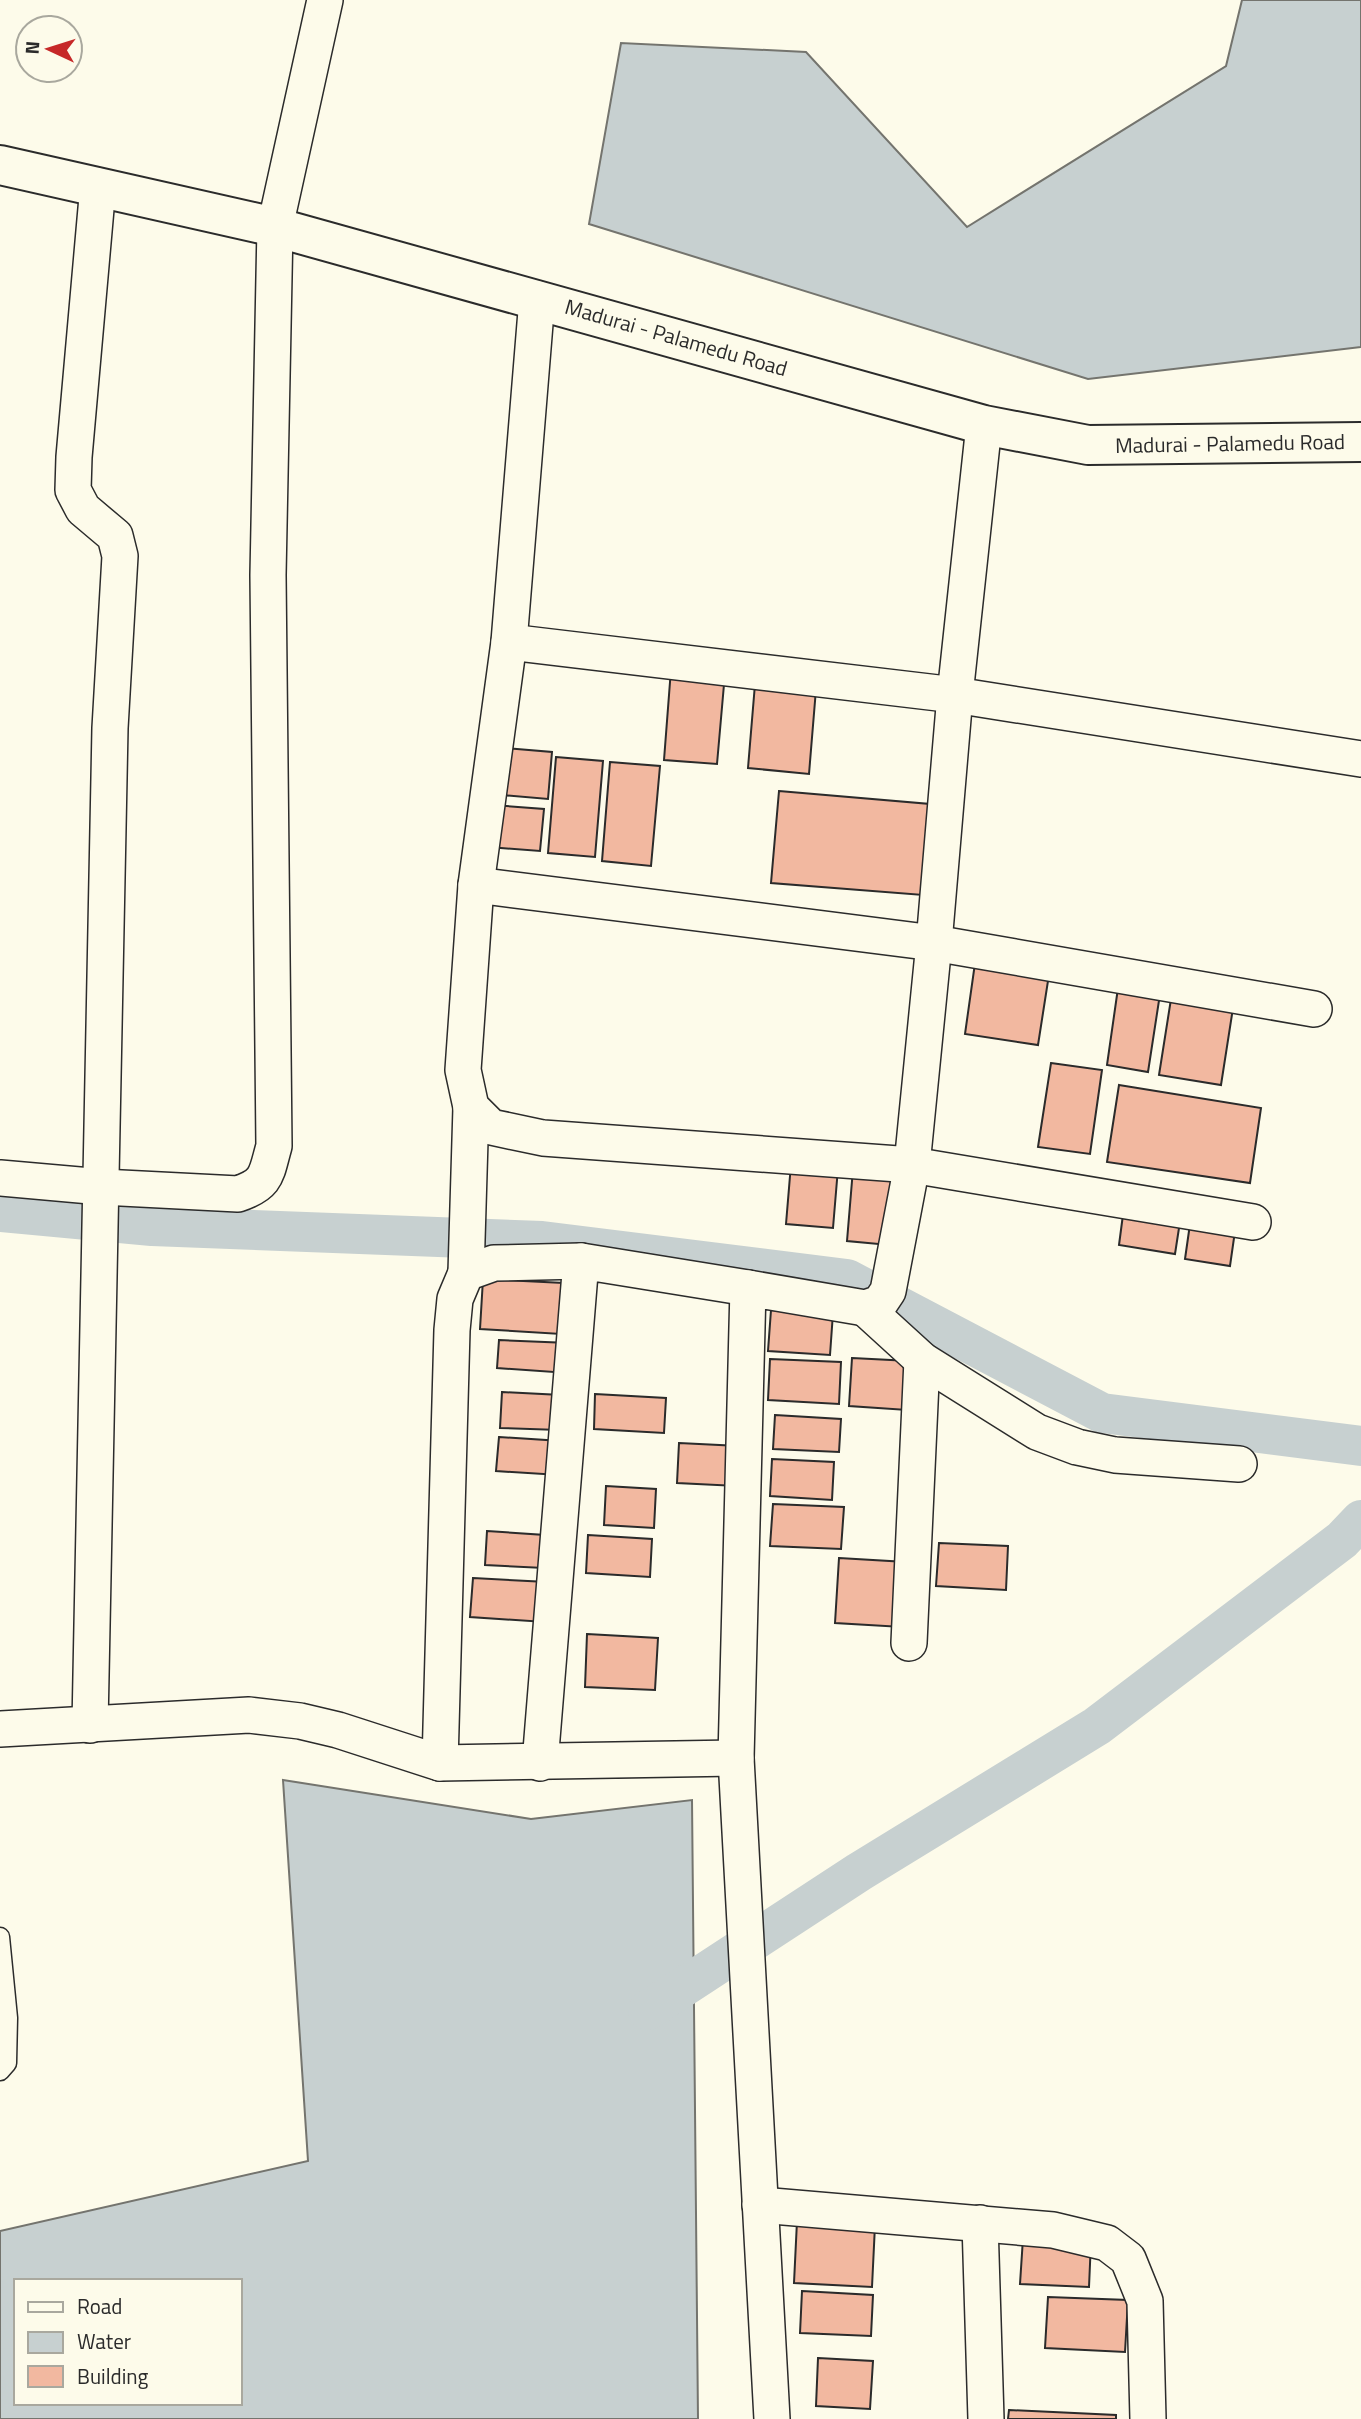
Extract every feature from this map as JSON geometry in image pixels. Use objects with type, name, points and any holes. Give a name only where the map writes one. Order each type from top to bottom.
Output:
[{"type":"main road","name":"Madurai - Palamedu Road","points":[[0,165],[275,227],[984,425],[1088,445],[1361,442]]},
{"type":"street","points":[[0,1178],[102,1189],[238,1194],[255,1188],[267,1173],[274,1146],[268,575],[275,227],[325,0]]},
{"type":"street","points":[[90,1725],[110,728],[120,556],[115,536],[83,509],[73,490],[98,186]]},
{"type":"street","points":[[440,1763],[452,1330],[454,1299],[466,1273],[471,1107],[463,1070],[476,886],[509,642],[537,299]]},
{"type":"street","points":[[878,1300],[912,1165],[955,695],[984,425]]},
{"type":"street","points":[[509,642],[955,695],[1361,759]]},
{"type":"street","points":[[476,886],[934,943],[1314,1009]]},
{"type":"street","points":[[471,1107],[491,1127],[543,1138],[912,1165],[1253,1222]]},
{"type":"street","points":[[466,1273],[494,1263],[581,1261],[848,1307],[878,1300]]},
{"type":"street","points":[[540,1763],[581,1261]]},
{"type":"street","points":[[748,1288],[736,1758],[772,2419]]},
{"type":"street","points":[[878,1300],[922,1360],[1037,1432],[1077,1447],[1115,1455],[1239,1464]]},
{"type":"street","points":[[909,1643],[922,1360]]},
{"type":"street","points":[[0,1729],[249,1715],[300,1721],[338,1730],[440,1763],[736,1758]]},
{"type":"street","points":[[761,2205],[1053,2230],[1107,2242],[1128,2259],[1145,2301],[1148,2419]]},
{"type":"street","points":[[980,2223],[986,2419]]},
{"type":"lane","points":[[0,1937],[8,2018],[7,2063],[0,2071]]},
{"type":"water","points":[[1242,0],[1361,0],[1361,347],[1088,379],[589,224],[621,43],[806,52],[967,227],[1226,66]]},
{"type":"water","points":[[283,1780],[531,1819],[692,1800],[698,2419],[0,2419],[0,2231],[308,2161]]},
{"type":"building","points":[[671,669],[725,673],[717,764],[664,760]]},
{"type":"building","points":[[755,684],[816,689],[809,774],[748,768]]},
{"type":"building","points":[[506,748],[552,752],[548,799],[502,795]]},
{"type":"building","points":[[556,757],[603,761],[595,857],[548,853]]},
{"type":"building","points":[[610,762],[660,766],[651,866],[602,861]]},
{"type":"building","points":[[779,791],[930,804],[923,895],[771,883]]},
{"type":"building","points":[[493,805],[544,809],[540,851],[489,847]]},
{"type":"building","points":[[976,956],[1050,968],[1038,1045],[965,1034]]},
{"type":"building","points":[[1118,988],[1160,994],[1148,1072],[1107,1065]]},
{"type":"building","points":[[1171,999],[1233,1008],[1221,1085],[1159,1075]]},
{"type":"building","points":[[1051,1063],[1102,1070],[1090,1154],[1038,1147]]},
{"type":"building","points":[[1119,1085],[1261,1108],[1250,1183],[1107,1162]]},
{"type":"building","points":[[791,1164],[838,1168],[833,1228],[786,1224]]},
{"type":"building","points":[[853,1169],[895,1172],[889,1245],[847,1241]]},
{"type":"building","points":[[1124,1207],[1181,1215],[1175,1254],[1119,1245]]},
{"type":"building","points":[[1191,1217],[1236,1224],[1230,1266],[1185,1259]]},
{"type":"building","points":[[483,1279],[564,1283],[561,1334],[480,1329]]},
{"type":"building","points":[[771,1310],[833,1313],[830,1355],[768,1351]]},
{"type":"building","points":[[499,1340],[569,1343],[568,1373],[497,1368]]},
{"type":"building","points":[[852,1358],[910,1361],[907,1410],[849,1406]]},
{"type":"building","points":[[770,1359],[841,1362],[839,1404],[768,1400]]},
{"type":"building","points":[[502,1392],[561,1395],[559,1430],[500,1428]]},
{"type":"building","points":[[595,1394],[666,1398],[664,1433],[594,1429]]},
{"type":"building","points":[[775,1415],[841,1419],[839,1452],[773,1449]]},
{"type":"building","points":[[499,1437],[561,1441],[559,1475],[496,1471]]},
{"type":"building","points":[[679,1443],[739,1446],[737,1486],[677,1483]]},
{"type":"building","points":[[772,1459],[834,1462],[832,1500],[770,1496]]},
{"type":"building","points":[[606,1486],[656,1489],[654,1528],[604,1525]]},
{"type":"building","points":[[773,1504],[844,1507],[841,1549],[770,1546]]},
{"type":"building","points":[[487,1531],[545,1535],[544,1568],[485,1565]]},
{"type":"building","points":[[588,1535],[652,1539],[650,1577],[586,1573]]},
{"type":"building","points":[[939,1543],[1008,1546],[1006,1590],[936,1586]]},
{"type":"building","points":[[839,1558],[906,1562],[902,1627],[835,1623]]},
{"type":"building","points":[[473,1578],[547,1582],[545,1622],[470,1617]]},
{"type":"building","points":[[587,1634],[658,1638],[655,1690],[585,1687]]},
{"type":"building","points":[[797,2221],[875,2225],[872,2287],[794,2283]]},
{"type":"building","points":[[1023,2238],[1091,2241],[1089,2287],[1020,2284]]},
{"type":"building","points":[[802,2291],[873,2295],[871,2336],[800,2333]]},
{"type":"building","points":[[1048,2297],[1128,2300],[1125,2352],[1045,2348]]},
{"type":"building","points":[[818,2358],[873,2361],[870,2409],[816,2406]]},
{"type":"building","points":[[1009,2410],[1116,2415],[1116,2419],[1008,2419]]},
{"type":"waterway","points":[[0,1212],[152,1226],[542,1241],[847,1279],[1102,1413],[1361,1446]]},
{"type":"waterway","points":[[648,2010],[859,1872],[1097,1726],[1342,1540],[1361,1520]]}]
